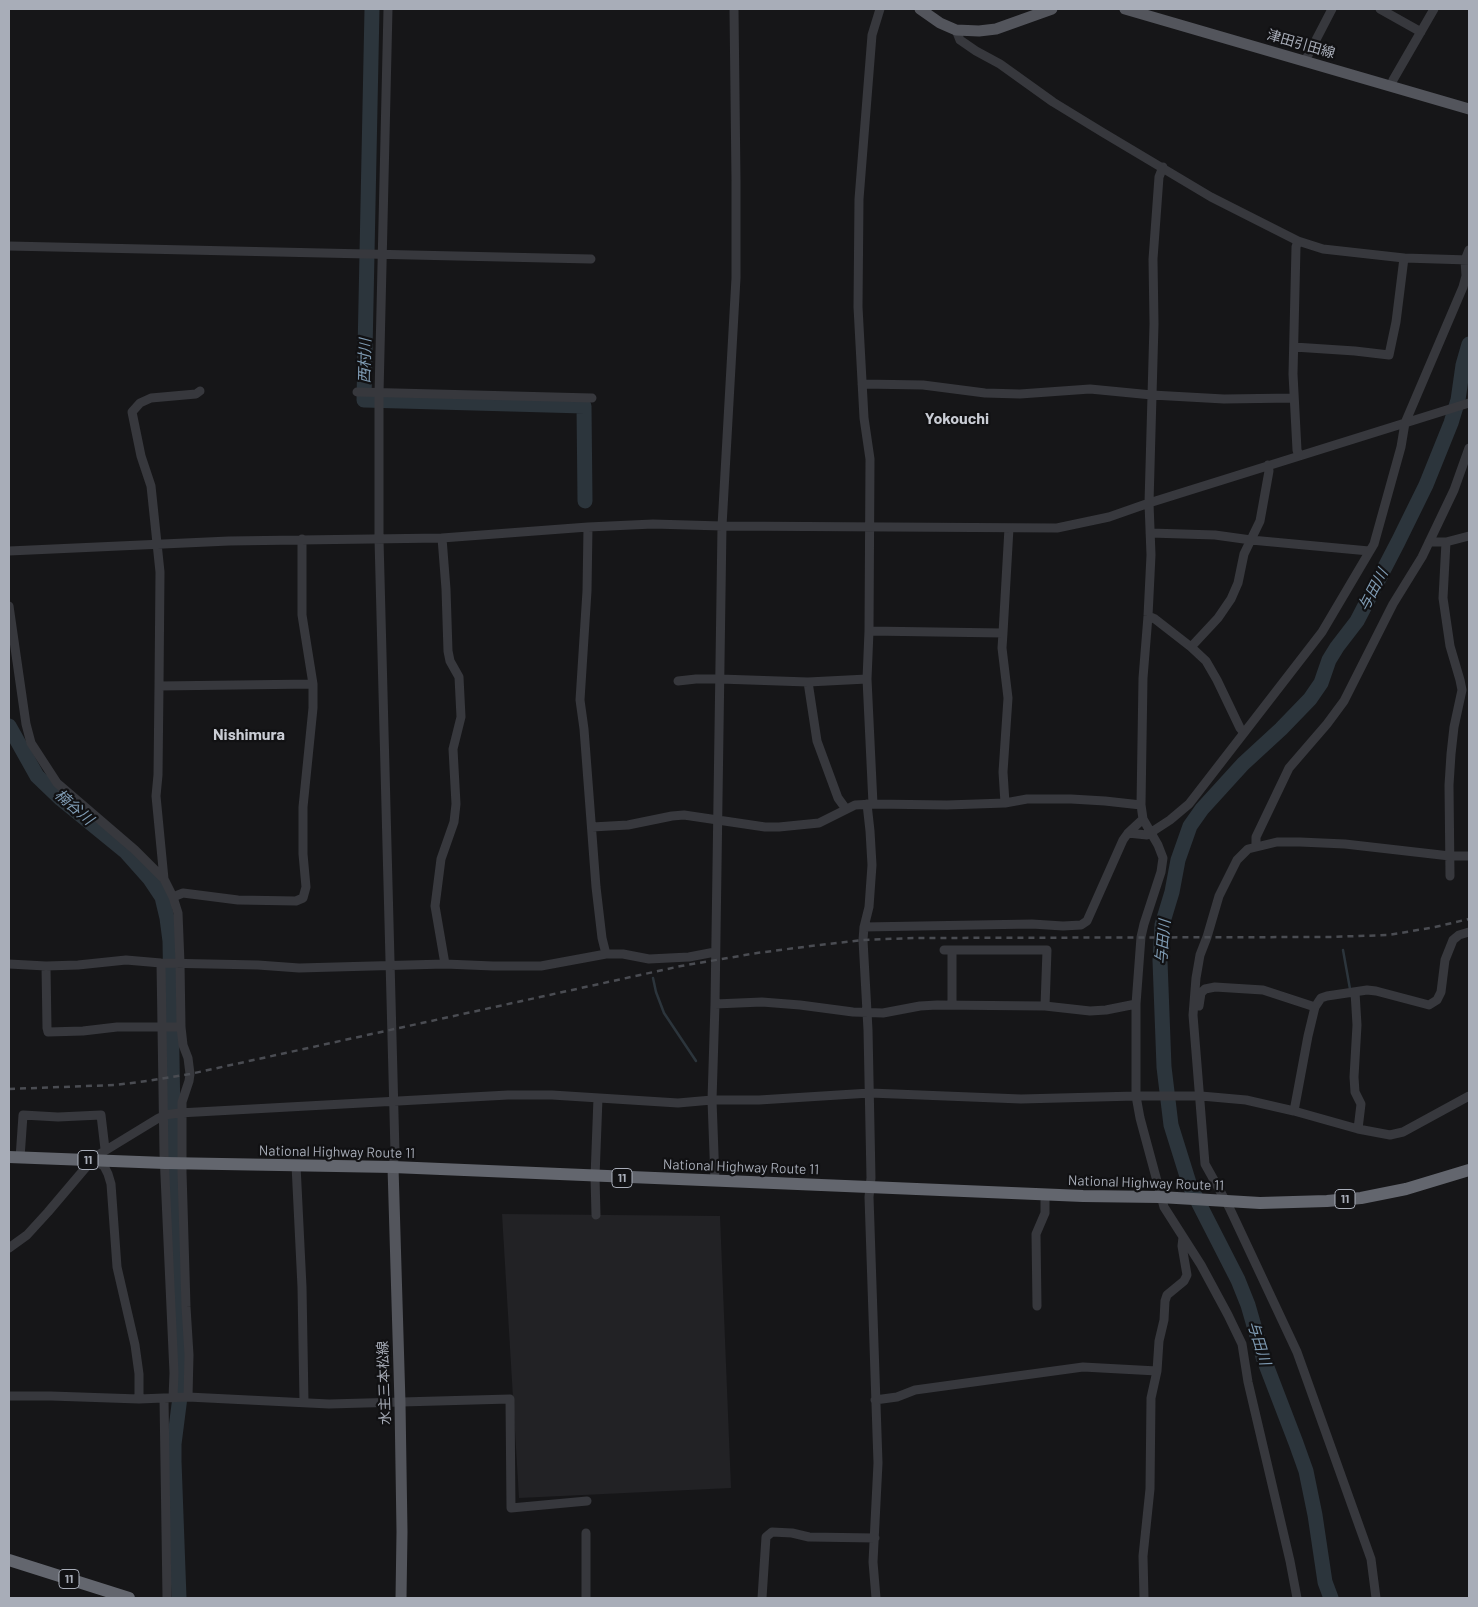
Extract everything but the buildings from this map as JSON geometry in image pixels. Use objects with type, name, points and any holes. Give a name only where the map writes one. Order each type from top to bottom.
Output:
[{"type":"highway","name":"National Highway Route 11","points":[[14,1157],[173,1163],[393,1167],[1045,1195],[1221,1199],[1260,1203],[1294,1203],[1361,1198],[1406,1189],[1469,1170]]},
{"type":"highway","name":"11","points":[[9,1560],[129,1598]]},
{"type":"main road","points":[[920,9],[940,23],[956,30],[979,32],[996,29],[1052,9]]},
{"type":"main road","name":"津田引田線","points":[[1125,9],[1469,109]]},
{"type":"main road","name":"水主三本松線","points":[[393,1167],[400,1403],[402,1532],[400,1598]]},
{"type":"street","points":[[388,9],[379,394],[379,539],[395,1152],[393,1167]]},
{"type":"street","points":[[715,1181],[712,1100],[722,526],[736,278],[734,9]]},
{"type":"street","points":[[876,1598],[873,1562],[878,1463],[869,1197],[870,1094],[864,927],[869,907],[872,866],[867,679],[870,458],[864,418],[858,307],[859,199],[872,35],[880,9]]},
{"type":"street","points":[[1305,61],[1332,9]]},
{"type":"street","points":[[1380,9],[1421,32]]},
{"type":"street","points":[[1391,86],[1434,9]]},
{"type":"street","points":[[956,30],[960,40],[1000,64],[1053,102],[1211,197],[1298,241],[1323,249],[1404,258],[1467,260]]},
{"type":"street","points":[[1163,167],[1159,177],[1153,259],[1154,324],[1149,503],[1151,555],[1142,678],[1141,806],[1143,819],[1163,858],[1161,872],[1144,924],[1136,1004],[1140,1118],[1164,1208],[1201,1265],[1242,1344],[1248,1382],[1297,1598]]},
{"type":"street","points":[[1298,241],[1296,247],[1294,398],[1299,456]]},
{"type":"street","points":[[9,246],[591,259]]},
{"type":"street","points":[[1128,833],[1147,834],[1170,820],[1189,804],[1322,632],[1370,551],[1374,544],[1387,501],[1401,446],[1404,423],[1462,287],[1466,276],[1469,250]]},
{"type":"street","points":[[1294,347],[1355,351],[1389,356],[1396,322],[1404,258]]},
{"type":"street","points":[[862,384],[923,385],[985,393],[1020,394],[1090,389],[1152,395],[1294,398]]},
{"type":"street","points":[[164,879],[156,796],[160,686],[160,572],[150,486],[141,456],[132,412],[140,403],[151,398],[196,394],[200,391]]},
{"type":"street","points":[[357,392],[592,398]]},
{"type":"street","points":[[9,550],[302,539],[442,538],[653,524],[1057,528],[1109,518],[1149,503],[1469,402]]},
{"type":"street","points":[[1256,846],[1256,837],[1289,768],[1344,701],[1393,604],[1429,542],[1454,490],[1469,448]]},
{"type":"street","points":[[1191,647],[1218,618],[1231,599],[1238,583],[1244,554],[1260,521],[1269,471],[1268,465]]},
{"type":"street","points":[[588,527],[586,635],[580,700],[584,729],[596,887],[602,938],[606,954]]},
{"type":"street","points":[[1004,804],[1008,698],[1002,648],[1008,528]]},
{"type":"street","points":[[1150,533],[1215,535],[1370,551]]},
{"type":"street","points":[[1429,542],[1446,542],[1469,536]]},
{"type":"street","points":[[442,538],[448,651],[450,661],[459,677],[461,717],[453,749],[456,804],[454,822],[441,859],[435,906],[445,964]]},
{"type":"street","points":[[173,897],[183,893],[238,900],[296,901],[303,898],[306,887],[303,807],[313,708],[313,684],[302,615],[302,539]]},
{"type":"street","points":[[1446,542],[1443,598],[1450,646],[1462,690],[1454,727],[1451,754],[1450,876]]},
{"type":"street","points":[[9,606],[26,724],[31,743],[56,783],[134,850],[164,879],[178,913],[181,1027],[190,1074],[182,1102],[173,1163],[174,1373],[171,1398],[167,1598]]},
{"type":"street","points":[[1148,616],[1155,619],[1206,661],[1218,680],[1244,734]]},
{"type":"street","points":[[869,631],[1003,633]]},
{"type":"street","points":[[678,681],[696,678],[808,682],[867,679]]},
{"type":"street","points":[[808,682],[817,741],[838,798],[846,809]]},
{"type":"street","points":[[160,686],[313,684]]},
{"type":"street","points":[[592,827],[628,824],[684,815],[779,827],[820,823],[855,805],[870,804],[947,806],[1004,804],[1027,799],[1071,799],[1141,806]]},
{"type":"street","points":[[864,927],[1081,925],[1087,921],[1123,840],[1143,819]]},
{"type":"street","points":[[1376,1598],[1371,1559],[1297,1352],[1205,1164],[1198,1097],[1193,1015],[1196,978],[1200,955],[1219,896],[1237,860],[1248,849],[1277,842],[1336,843],[1450,856],[1469,856]]},
{"type":"street","points":[[1294,1111],[1308,1036],[1315,1007],[1321,998],[1355,992],[1376,991],[1429,1005],[1437,1000],[1441,992],[1444,960],[1454,940],[1459,935],[1469,932]]},
{"type":"street","points":[[952,1005],[948,950],[1047,950],[1045,1006]]},
{"type":"street","points":[[9,964],[78,965],[126,960],[299,968],[445,964],[540,966],[606,954],[623,954],[648,959],[689,957],[715,952]]},
{"type":"street","points":[[161,963],[164,1115],[173,1163],[182,1192],[189,1355],[187,1398]]},
{"type":"street","points":[[46,966],[48,1032],[117,1027],[181,1027]]},
{"type":"street","points":[[1193,1015],[1198,1009],[1201,993],[1205,989],[1215,987],[1264,990],[1315,1007]]},
{"type":"street","points":[[1355,992],[1357,1025],[1354,1077],[1355,1092],[1361,1104],[1358,1129]]},
{"type":"street","points":[[715,1004],[762,1002],[853,1012],[883,1012],[920,1006],[952,1005],[1045,1006],[1090,1011],[1136,1004]]},
{"type":"street","points":[[9,1248],[27,1236],[93,1160],[105,1149],[164,1115],[181,1113],[508,1095],[552,1095],[678,1104],[712,1100],[759,1100],[870,1094],[1020,1099],[1140,1096],[1198,1097],[1246,1100],[1358,1129],[1396,1134],[1469,1096]]},
{"type":"street","points":[[596,1215],[598,1098]]},
{"type":"street","points":[[14,1157],[24,1115],[58,1117],[101,1115],[105,1149]]},
{"type":"street","points":[[93,1160],[104,1166],[110,1184],[117,1267],[135,1345],[139,1399]]},
{"type":"street","points":[[296,1165],[302,1287],[304,1402]]},
{"type":"street","points":[[1037,1306],[1036,1234],[1045,1213],[1045,1195]]},
{"type":"street","points":[[1144,1598],[1144,1556],[1150,1489],[1151,1398],[1157,1371],[1165,1301],[1167,1295],[1184,1281],[1187,1275],[1182,1246],[1183,1237]]},
{"type":"street","points":[[875,1400],[897,1397],[916,1390],[1082,1367],[1157,1371]]},
{"type":"street","points":[[9,1396],[139,1399],[187,1398],[329,1404],[510,1399],[511,1508],[586,1501]]},
{"type":"street","points":[[762,1598],[766,1537],[772,1532],[792,1532],[809,1537],[875,1538]]},
{"type":"street","points":[[586,1533],[586,1598]]},
{"type":"shaded area","points":[[502,1214],[720,1216],[731,1488],[519,1498]]},
{"type":"waterway","name":"西村川","points":[[372,9],[364,400],[584,406],[585,501]]},
{"type":"waterway","name":"与田川","points":[[1331,1598],[1325,1582],[1306,1471],[1263,1357],[1248,1305],[1238,1280],[1190,1186],[1171,1125],[1164,1067],[1160,961],[1162,925],[1172,892],[1178,860],[1190,826],[1202,809],[1243,764],[1310,699],[1321,683],[1329,660],[1357,621],[1426,485],[1451,423],[1458,400],[1463,365],[1469,344]]},
{"type":"waterway","name":"楠谷川","points":[[9,726],[37,776],[61,799],[126,852],[150,879],[162,897],[167,918],[170,941],[174,1177],[181,1389],[174,1444],[179,1598]]},
{"type":"waterway","points":[[1343,950],[1350,989]]},
{"type":"waterway","points":[[653,978],[664,1013],[696,1061]]},
{"type":"railway","points":[[9,1089],[115,1085],[190,1074],[681,966],[819,945],[863,940],[913,938],[1328,937],[1389,935],[1469,919]]},
{"type":"district","name":"Yokouchi","points":[[957,419]]},
{"type":"district","name":"Nishimura","points":[[249,735]]}]
